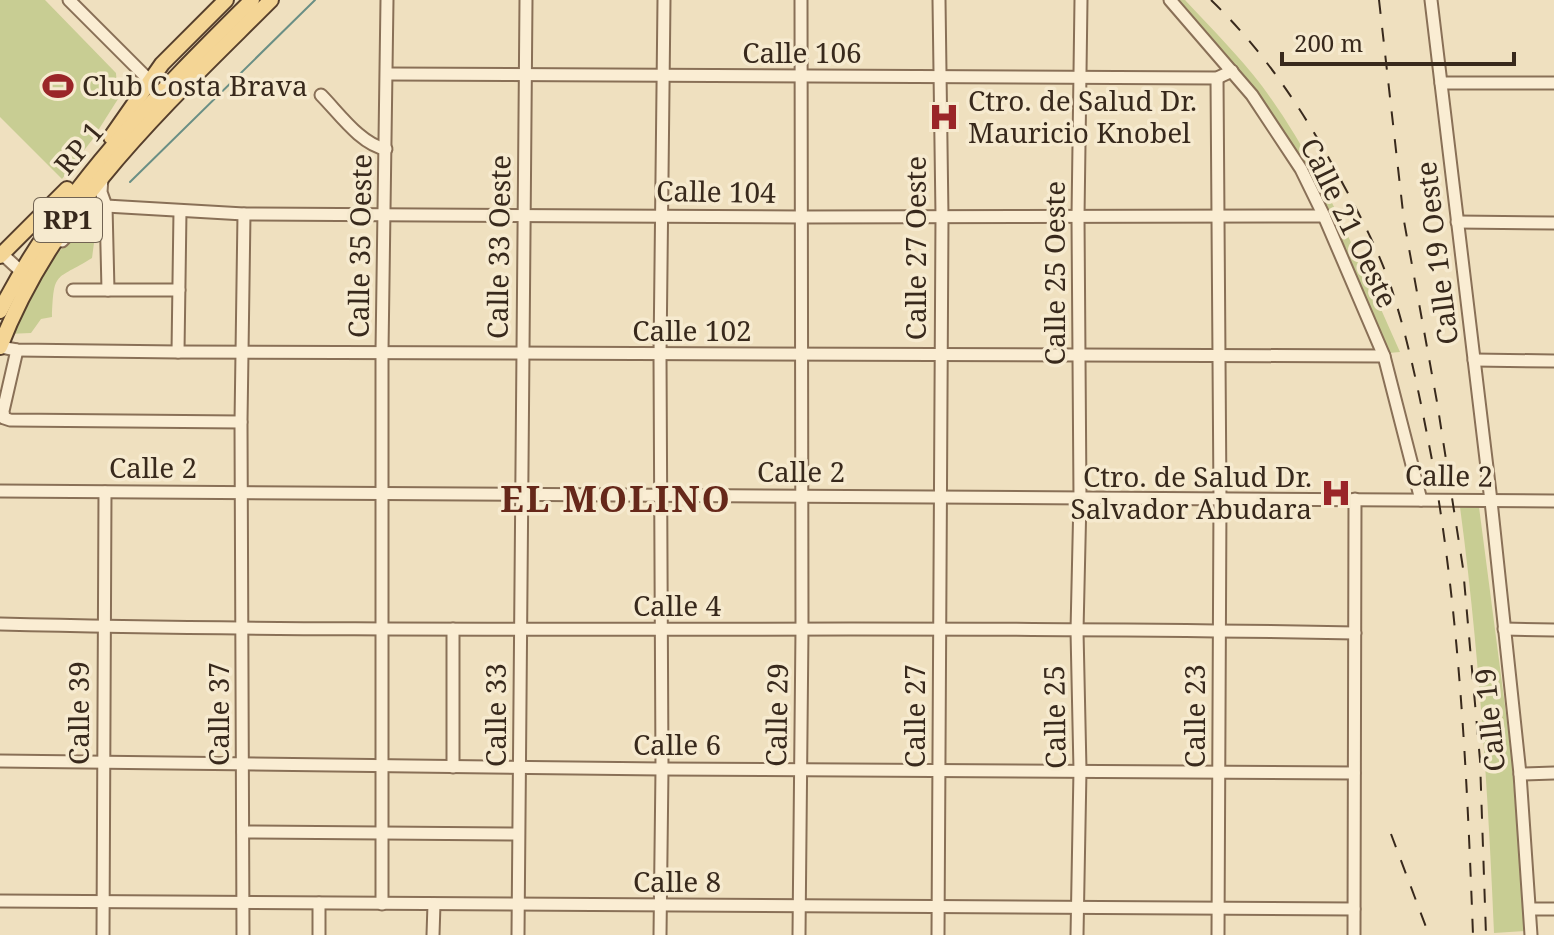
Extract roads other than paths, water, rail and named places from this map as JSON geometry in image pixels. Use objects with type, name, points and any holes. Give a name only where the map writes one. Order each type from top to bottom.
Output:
[{"type":"main road","points":[[1,255],[101,150],[149,80],[226,0]]},
{"type":"main road","name":"RP 1","points":[[0,347],[56,216],[130,126],[252,0]]},
{"type":"main road","name":"RP 1","points":[[0,311],[67,220],[161,109],[271,0]]},
{"type":"street","points":[[69,0],[149,80]]},
{"type":"street","name":"Calle 35 Oeste","points":[[382,904],[381,494],[387,0]]},
{"type":"street","name":"Calle 33 Oeste","points":[[520,494],[526,0]]},
{"type":"street","points":[[660,935],[660,355],[664,0]]},
{"type":"street","name":"Calle 29","points":[[799,935],[803,355],[801,0]]},
{"type":"street","name":"Calle 27 Oeste","points":[[939,0],[941,497]]},
{"type":"street","name":"Calle 25 Oeste","points":[[1080,498],[1078,217],[1081,0]]},
{"type":"street","name":"Calle 21 Oeste","points":[[1170,0],[1252,95],[1283,141],[1324,216],[1384,356],[1421,500]]},
{"type":"street","name":"Calle 19 Oeste","points":[[1431,0],[1491,501]]},
{"type":"street","points":[[1217,78],[1232,71]]},
{"type":"street","name":"Calle 106","points":[[387,74],[1217,78]]},
{"type":"street","name":"Calle 23","points":[[1217,78],[1220,217],[1218,935]]},
{"type":"street","points":[[1441,83],[1554,83]]},
{"type":"street","points":[[321,95],[365,139],[378,148],[386,149]]},
{"type":"street","points":[[102,178],[101,192],[106,206],[108,290]]},
{"type":"street","points":[[1,255],[30,272],[79,223],[106,206]]},
{"type":"street","name":"Calle 104","points":[[106,206],[244,214],[1324,216]]},
{"type":"street","points":[[178,352],[180,211]]},
{"type":"street","name":"Calle 37","points":[[243,935],[241,422],[244,214]]},
{"type":"street","points":[[1457,222],[1554,223]]},
{"type":"street","points":[[73,290],[179,290]]},
{"type":"street","name":"Calle 102","points":[[0,347],[17,350],[178,352],[660,355],[1220,353],[1384,356]]},
{"type":"street","points":[[17,350],[4,418],[241,422]]},
{"type":"street","points":[[1474,360],[1554,361]]},
{"type":"street","name":"Calle 2","points":[[0,491],[1554,501]]},
{"type":"street","name":"Calle 39","points":[[103,935],[105,492]]},
{"type":"street","name":"Calle 33","points":[[518,935],[520,494]]},
{"type":"street","name":"Calle 27","points":[[938,935],[941,497]]},
{"type":"street","name":"Calle 25","points":[[1077,935],[1080,498]]},
{"type":"street","points":[[1354,935],[1355,499]]},
{"type":"street","name":"Calle 19","points":[[1491,501],[1520,774],[1531,935]]},
{"type":"street","name":"Calle 4","points":[[0,624],[662,631],[940,628],[1355,633]]},
{"type":"street","points":[[453,629],[453,767]]},
{"type":"street","points":[[1504,629],[1554,630]]},
{"type":"street","name":"Calle 6","points":[[0,761],[1354,773]]},
{"type":"street","points":[[1520,774],[1554,773]]},
{"type":"street","points":[[243,832],[518,834]]},
{"type":"street","name":"Calle 8","points":[[0,901],[1354,909]]},
{"type":"street","points":[[319,903],[319,935]]},
{"type":"street","points":[[433,935],[434,904]]},
{"type":"street","points":[[1530,909],[1554,909]]},
{"type":"waterway","points":[[130,182],[315,0]]},
{"type":"railway","points":[[1211,0],[1268,65],[1316,136],[1370,237],[1398,311],[1415,375],[1442,519],[1456,637],[1465,756],[1473,935]]},
{"type":"railway","points":[[1379,0],[1404,221],[1463,568],[1480,760],[1486,935]]},
{"type":"railway","points":[[1391,834],[1429,935]]},
{"type":"place","name":"Club Costa Brava","points":[[58,86]]},
{"type":"place","name":"Ctro. de Salud Dr. Mauricio Knobel","points":[[944,117]]},
{"type":"place","name":"Ctro. de Salud Dr. Salvador Abudara","points":[[1336,493]]},
{"type":"district","name":"EL MOLINO","points":[[616,499]]}]
